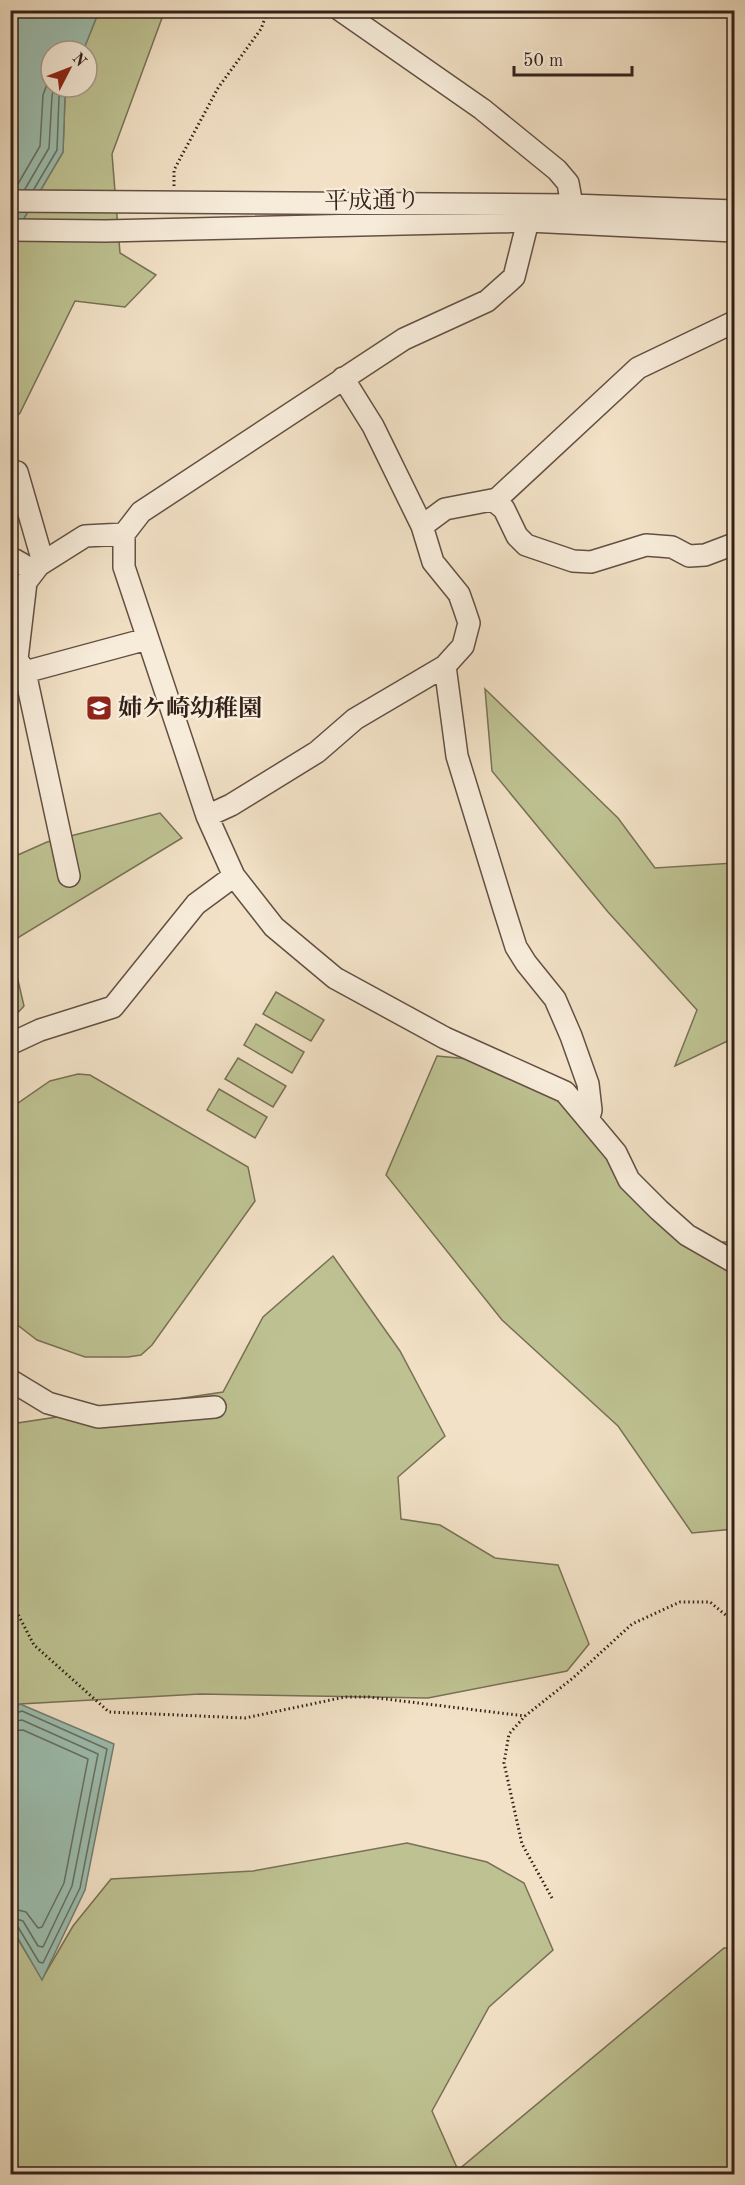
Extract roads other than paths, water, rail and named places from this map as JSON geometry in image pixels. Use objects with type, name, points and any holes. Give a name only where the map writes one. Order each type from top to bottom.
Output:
[{"type":"street","points":[[340,10],[482,109],[557,170],[568,183],[572,206]]},
{"type":"street","name":"平成通り","points":[[10,201],[572,206],[735,211]]},
{"type":"street","points":[[528,221],[514,277],[487,301],[404,339],[141,512],[124,534],[124,567],[207,816],[234,876],[274,927],[335,978],[445,1038],[565,1092],[616,1153],[630,1180],[659,1210],[687,1235],[735,1262]]},
{"type":"street","name":"平成通り","points":[[10,230],[105,231],[528,221],[735,231]]},
{"type":"street","points":[[422,526],[446,509],[494,500],[638,368],[735,322]]},
{"type":"street","points":[[207,816],[231,805],[317,752],[355,719],[445,666],[463,646],[469,623],[459,594],[433,562],[422,526],[373,426],[343,378]]},
{"type":"street","points":[[16,472],[38,567]]},
{"type":"street","points":[[494,500],[504,509],[517,536],[526,545],[573,561],[591,562],[646,545],[672,547],[689,556],[705,555],[735,544]]},
{"type":"street","points":[[69,876],[18,665],[26,582],[38,567],[85,536],[124,534]]},
{"type":"street","points":[[10,560],[38,567]]},
{"type":"street","points":[[18,665],[147,639]]},
{"type":"street","points":[[445,666],[458,756],[516,947],[555,999],[571,1036],[588,1084],[591,1110],[589,1118]]},
{"type":"street","points":[[10,1044],[40,1030],[112,1007],[196,904],[234,876]]},
{"type":"street","points":[[10,1380],[48,1403],[98,1417],[215,1407]]},
{"type":"water","points":[[10,11],[99,11],[88,39],[39,39],[39,99],[65,99],[63,152],[23,220],[11,220]]},
{"type":"water","points":[[20,1704],[114,1744],[85,1890],[42,1980],[11,1926],[10,1710]]},
{"type":"place","name":"姉ケ崎幼稚園","points":[[99,708]]}]
